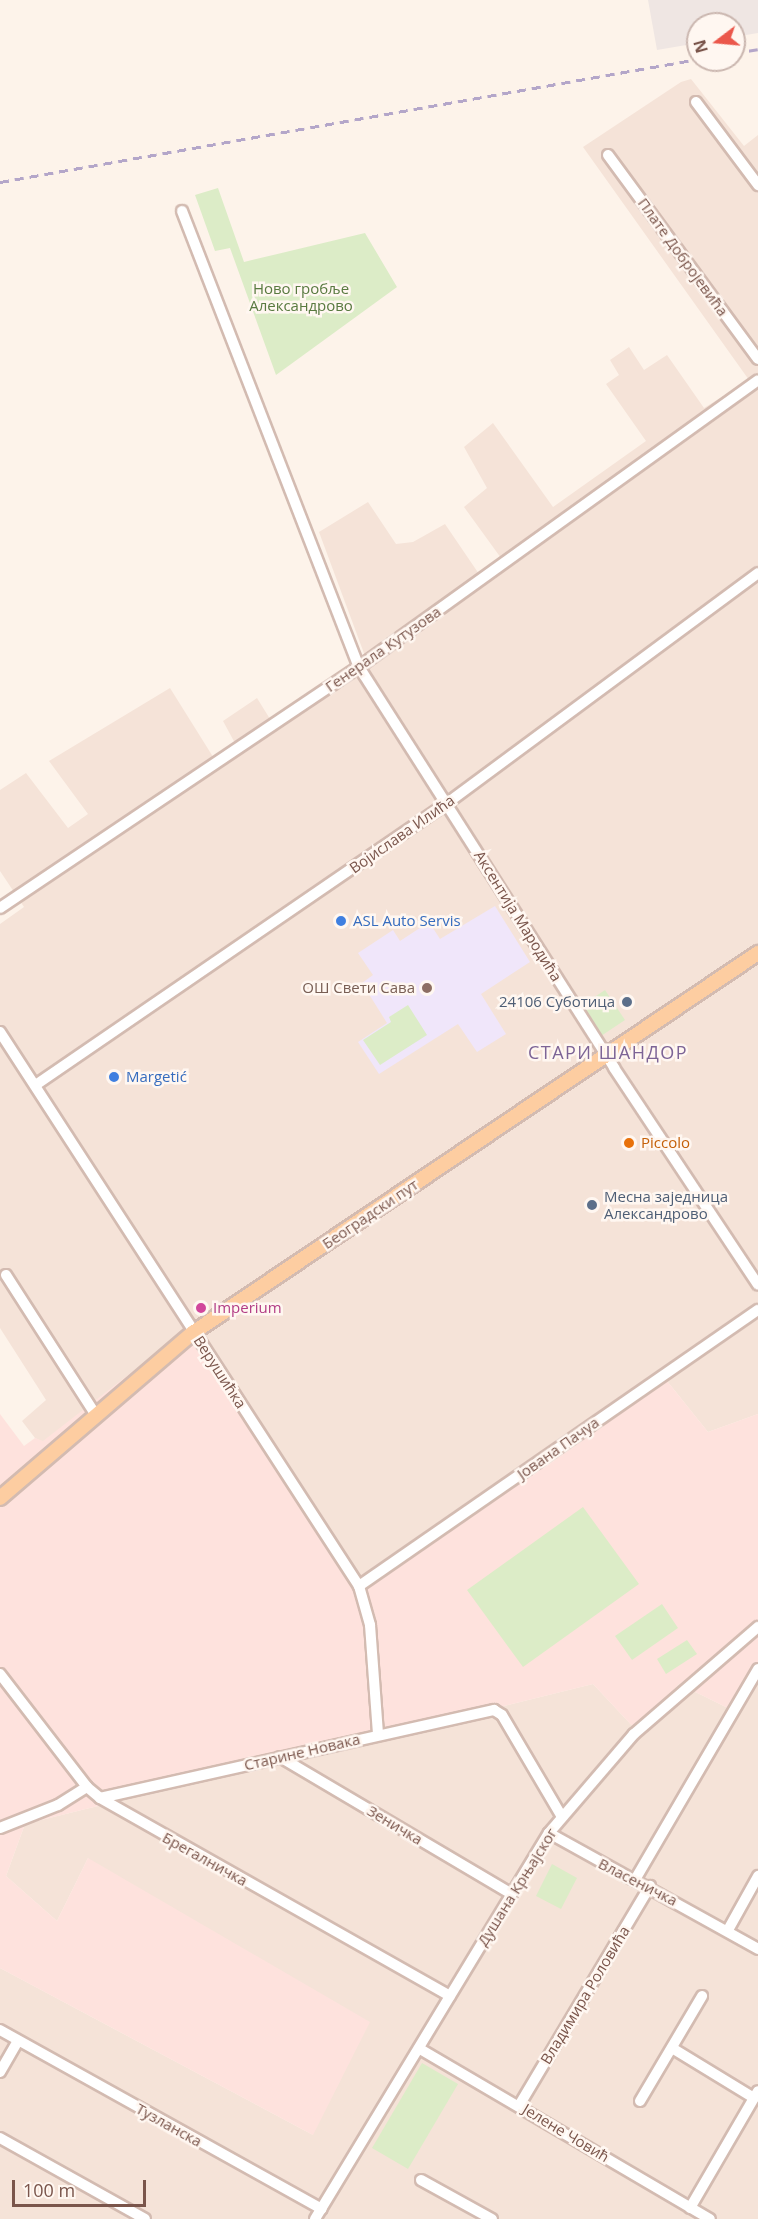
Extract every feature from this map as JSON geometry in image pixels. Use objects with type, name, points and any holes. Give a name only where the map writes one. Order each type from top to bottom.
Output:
[{"type":"main road","name":"Београдски пут","points":[[0,1498],[194,1332],[607,1057],[758,952]]},
{"type":"street","points":[[696,102],[758,184]]},
{"type":"street","name":"Плате Добројевића","points":[[608,155],[758,359]]},
{"type":"street","name":"Аксентија Мародића","points":[[182,211],[359,667],[607,1057],[758,1285]]},
{"type":"street","name":"Генерала Кутузова","points":[[0,908],[359,667],[758,380]]},
{"type":"street","name":"Војислава Илића","points":[[37,1084],[446,804],[758,573]]},
{"type":"street","name":"Верушићка","points":[[0,1032],[37,1084],[359,1586],[370,1625],[378,1734]]},
{"type":"street","points":[[6,1275],[96,1415]]},
{"type":"street","name":"Јована Пачуа","points":[[359,1586],[758,1310]]},
{"type":"street","name":"Душана Крњајског","points":[[318,2214],[420,2049],[510,1893],[549,1833],[634,1734],[758,1627]]},
{"type":"street","points":[[636,1878],[758,1669]]},
{"type":"street","name":"Брегалничка","points":[[0,1674],[87,1788],[100,1798],[450,1996]]},
{"type":"street","name":"Старине Новака","points":[[100,1798],[492,1710],[502,1715],[562,1817]]},
{"type":"street","name":"Зеничка","points":[[280,1757],[510,1893]]},
{"type":"street","points":[[0,1828],[58,1805],[87,1788]]},
{"type":"street","name":"Власеничка","points":[[549,1833],[623,1876],[636,1878],[758,1949]]},
{"type":"street","points":[[728,1930],[758,1876]]},
{"type":"street","name":"Владимира Роловића","points":[[520,2104],[650,1886]]},
{"type":"street","points":[[640,2102],[702,1996]]},
{"type":"street","name":"Тузланска","points":[[0,2030],[318,2214]]},
{"type":"street","points":[[0,2072],[18,2041]]},
{"type":"street","points":[[672,2048],[756,2095],[690,2208]]},
{"type":"street","name":"Јелене Човић","points":[[420,2049],[520,2104],[710,2219]]},
{"type":"street","points":[[0,2138],[145,2219]]},
{"type":"street","points":[[421,2180],[492,2219]]},
{"type":"shaded area","points":[[648,0],[758,0],[758,33],[746,35],[746,12],[686,12],[686,45],[657,50]]},
{"type":"shaded area","points":[[691,79],[744,146],[758,135],[758,1414],[708,1432],[663,1376],[359,1586],[190,1327],[43,1442],[35,1438],[22,1421],[46,1400],[0,1328],[0,924],[24,907],[0,871],[0,790],[26,773],[68,828],[88,814],[49,761],[170,688],[215,760],[236,745],[223,721],[257,698],[270,719],[365,656],[319,532],[368,502],[396,544],[413,542],[445,524],[479,574],[501,558],[464,507],[487,488],[464,447],[493,423],[553,507],[646,441],[606,384],[619,375],[610,360],[629,347],[644,370],[667,355],[704,408],[749,380],[583,147],[681,82]]},
{"type":"shaded area","name":"ОШ Свети Сава","points":[[495,906],[530,962],[481,994],[506,1034],[477,1052],[458,1024],[379,1074],[358,1042],[387,1023],[362,983],[373,975],[358,953],[393,930],[400,941],[429,922],[440,939]]},
{"type":"shaded area","points":[[190,1327],[359,1586],[663,1376],[708,1432],[758,1414],[758,1677],[738,1713],[679,1684],[637,1731],[593,1684],[25,1824],[6,1876],[57,1921],[88,1858],[370,2022],[313,2135],[0,1968],[0,1414],[24,1446],[35,1438],[43,1441]]},
{"type":"shaded area","points":[[758,1677],[758,2219],[0,2219],[0,1968],[313,2135],[88,1858],[57,1921],[6,1876],[25,1824],[593,1684],[637,1731],[679,1684],[738,1713]]},
{"type":"green space","name":"Ново гробље Александрово","points":[[218,188],[244,262],[365,233],[397,287],[276,375],[230,248],[215,251],[195,195]]},
{"type":"green space","points":[[605,990],[625,1020],[598,1038],[578,1008]]},
{"type":"green space","points":[[408,1005],[427,1035],[380,1065],[363,1040],[391,1022],[389,1017]]},
{"type":"green space","points":[[583,1507],[639,1584],[523,1667],[467,1590]]},
{"type":"green space","points":[[662,1604],[678,1628],[632,1660],[615,1636]]},
{"type":"green space","points":[[687,1640],[697,1654],[666,1674],[657,1659]]},
{"type":"green space","points":[[552,1864],[577,1878],[561,1909],[536,1896]]},
{"type":"green space","points":[[422,2063],[458,2084],[408,2169],[372,2148]]},
{"type":"railway","points":[[746,51],[758,49]]},
{"type":"railway","points":[[0,182],[686,61]]},
{"type":"place","name":"ASL Auto Servis","points":[[341,921]]},
{"type":"place","name":"ОШ Свети Сава","points":[[427,988]]},
{"type":"place","name":"24106 Суботица","points":[[627,1002]]},
{"type":"place","name":"Margetić","points":[[114,1077]]},
{"type":"place","name":"Piccolo","points":[[629,1143]]},
{"type":"place","name":"Месна заједница Александрово","points":[[592,1205]]},
{"type":"place","name":"Imperium","points":[[201,1308]]},
{"type":"district","name":"СТАРИ ШАНДОР","points":[[608,1052]]}]
